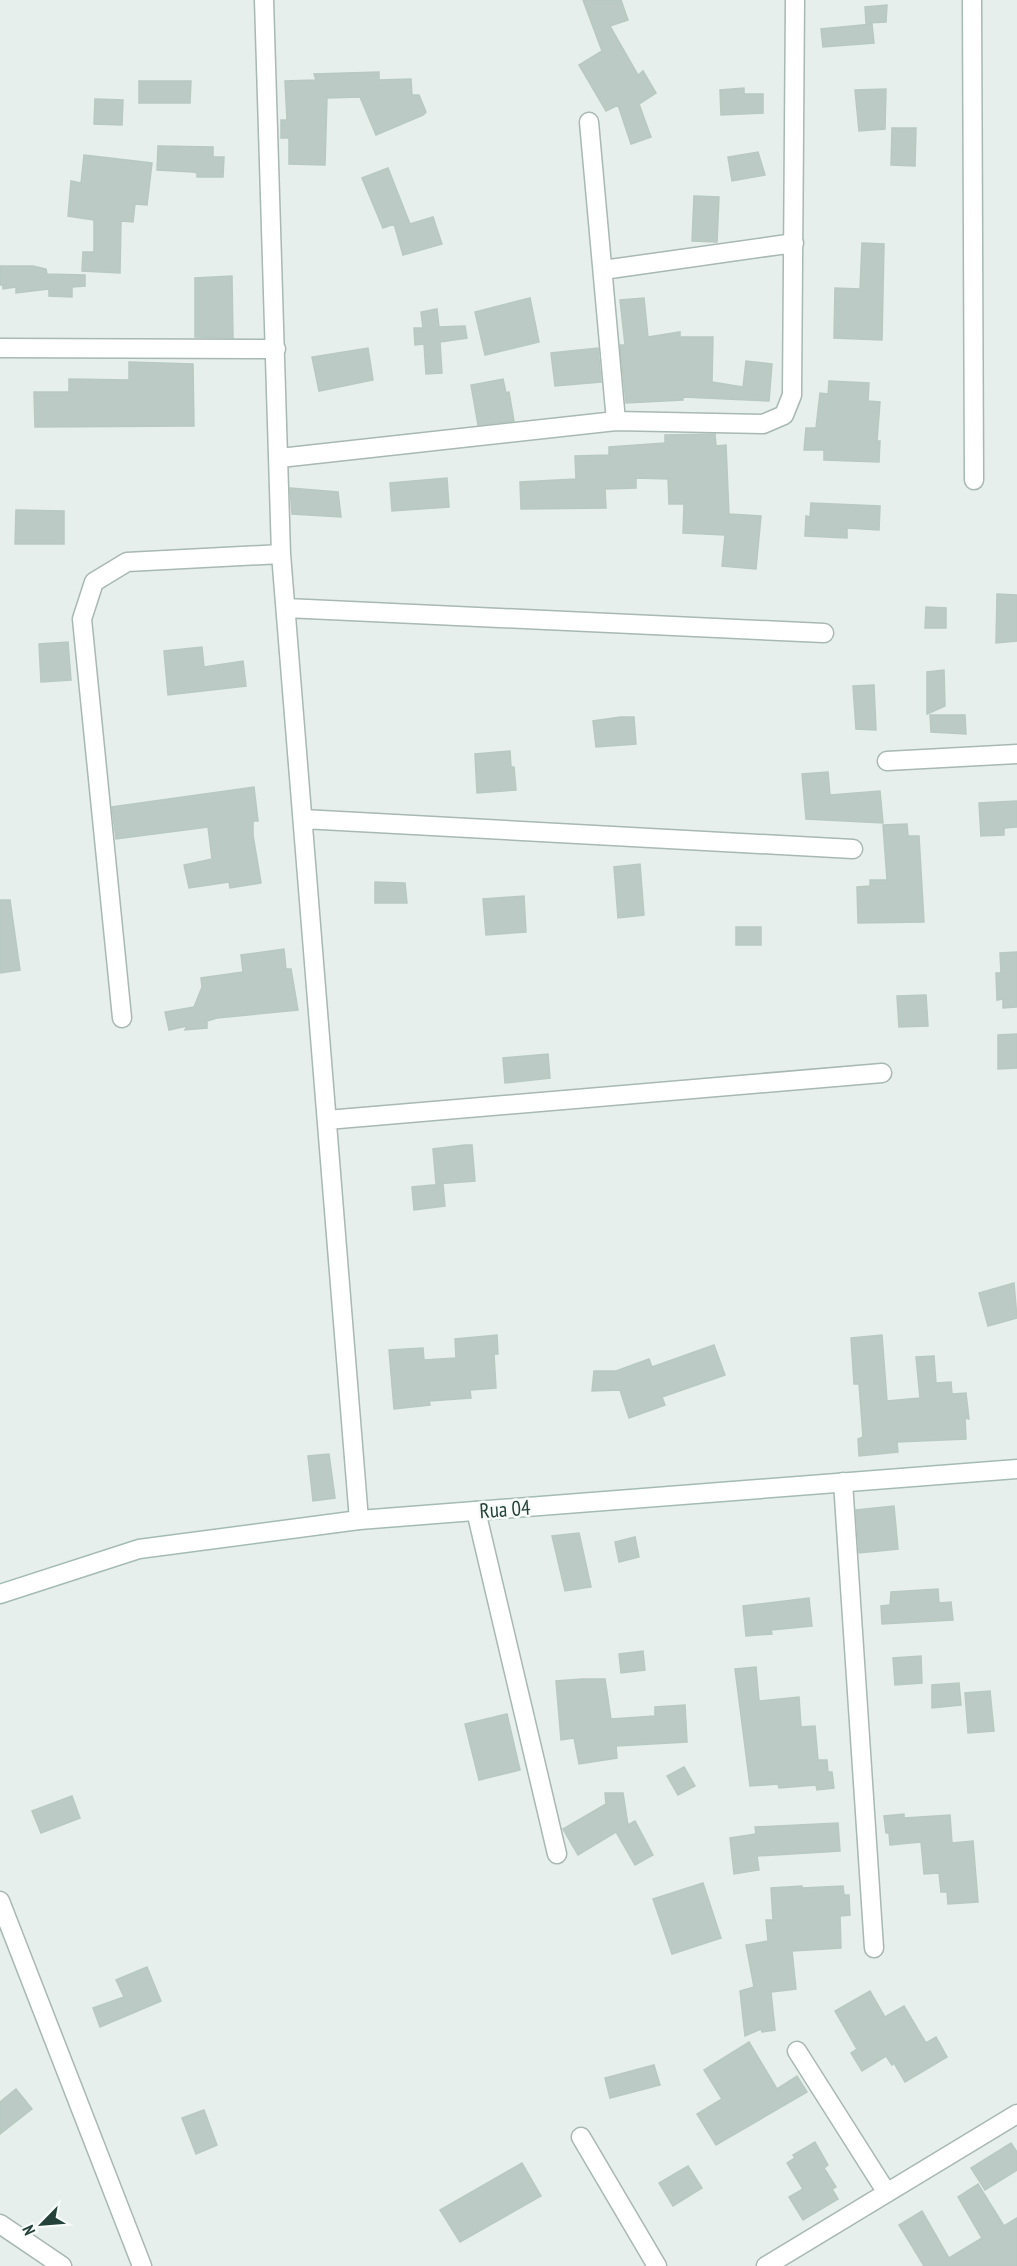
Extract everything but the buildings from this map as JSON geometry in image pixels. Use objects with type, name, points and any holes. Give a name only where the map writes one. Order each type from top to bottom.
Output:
[{"type":"street","points":[[264,0],[280,459],[281,554],[359,1520]]},
{"type":"street","points":[[280,459],[616,421],[763,424],[784,415],[792,395],[795,0]]},
{"type":"street","points":[[972,0],[974,480]]},
{"type":"street","points":[[589,122],[616,421]]},
{"type":"street","points":[[603,270],[794,243]]},
{"type":"street","points":[[0,348],[276,349]]},
{"type":"street","points":[[122,1018],[82,619],[94,582],[127,562],[281,554]]},
{"type":"street","points":[[286,608],[824,633]]},
{"type":"street","points":[[887,761],[1017,754]]},
{"type":"street","points":[[303,819],[853,849]]},
{"type":"street","points":[[327,1120],[882,1073]]},
{"type":"street","name":"Rua 04","points":[[0,1594],[139,1549],[359,1520],[1017,1469]]},
{"type":"street","points":[[843,1482],[874,1948]]},
{"type":"street","points":[[476,1511],[557,1854]]},
{"type":"street","points":[[0,1901],[142,2266]]},
{"type":"street","points":[[797,2051],[887,2193]]},
{"type":"street","points":[[766,2266],[1017,2114]]},
{"type":"street","points":[[580,2138],[657,2266]]},
{"type":"street","points":[[0,2224],[62,2266]]}]
